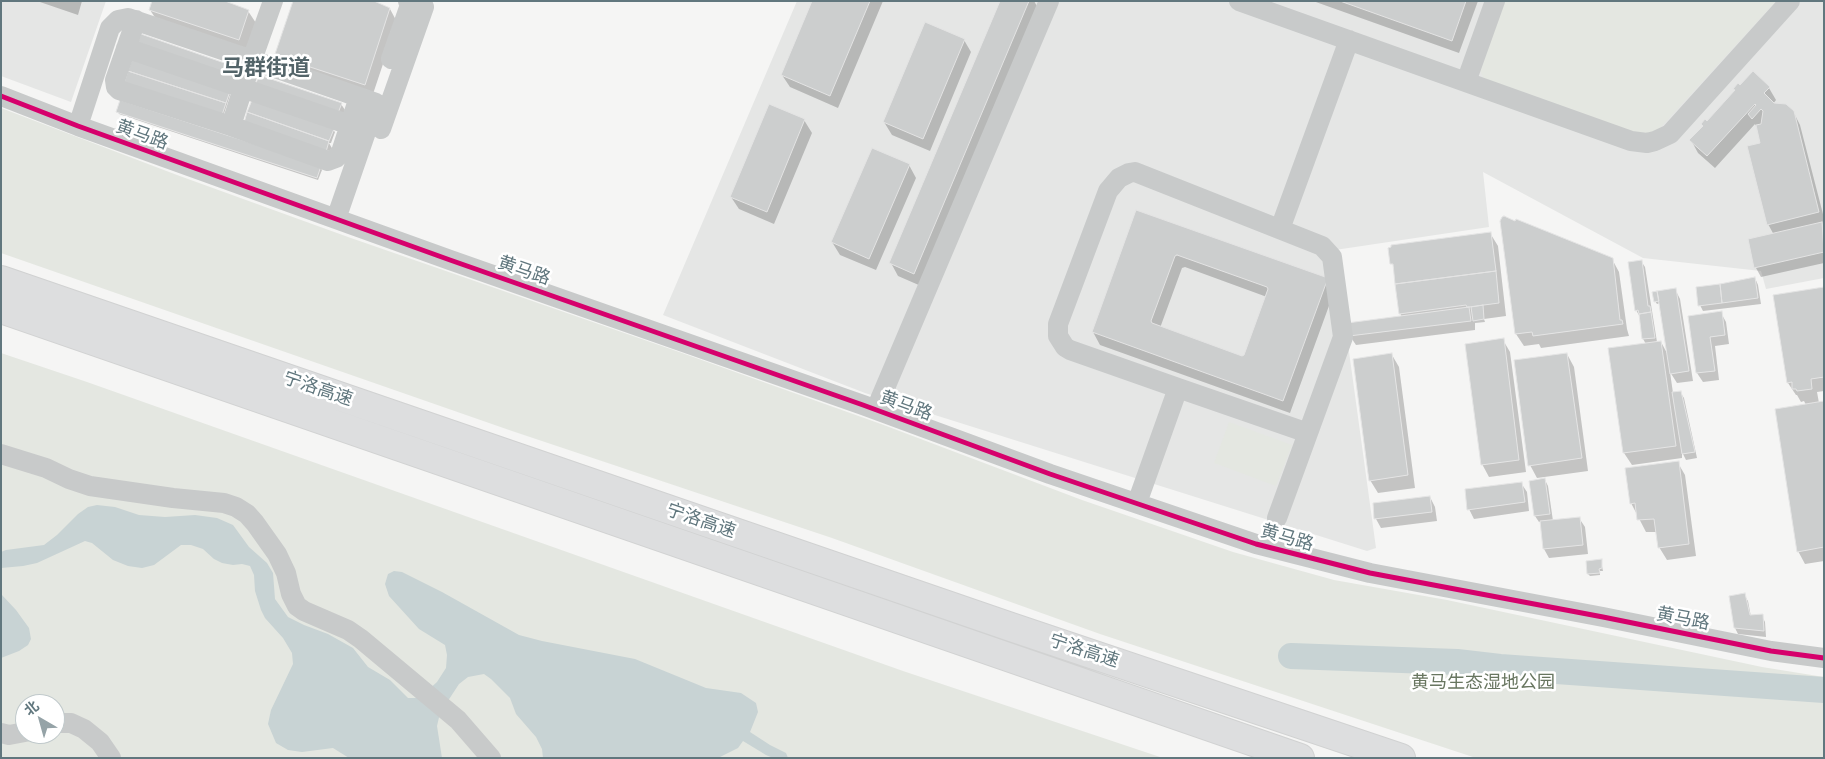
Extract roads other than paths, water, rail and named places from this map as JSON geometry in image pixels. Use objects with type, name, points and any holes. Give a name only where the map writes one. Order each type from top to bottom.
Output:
[{"type":"highway","name":"宁洛高速","points":[[1,280],[1002,624],[1401,758]]},
{"type":"highway","name":"宁洛高速","points":[[1,309],[1300,758]]},
{"type":"street","points":[[230,126],[273,1]]},
{"type":"street","points":[[876,409],[1049,1]]},
{"type":"street","points":[[1240,1],[1639,142],[1655,142],[1670,134],[1790,1]]},
{"type":"street","points":[[1466,82],[1495,1]]},
{"type":"street","points":[[409,2],[424,7],[342,221],[368,100],[409,2]]},
{"type":"street","points":[[78,126],[110,28],[113,23],[123,18],[136,20],[368,100]]},
{"type":"street","points":[[136,20],[115,80],[116,87],[119,90],[230,126],[328,161],[339,156],[350,125],[368,100]]},
{"type":"street","points":[[1280,229],[1349,40]]},
{"type":"street","points":[[126,48],[350,125]]},
{"type":"street","name":"黄马路","points":[[1,96],[78,126],[342,221],[876,409],[1050,474],[1256,544],[1370,574],[1584,613],[1771,651],[1824,658]]},
{"type":"street","points":[[1277,518],[1308,433],[1343,337],[1330,253],[1322,246],[1135,172],[1119,178],[1111,186],[1058,324],[1058,336],[1065,346],[1070,350],[1308,433]]},
{"type":"street","points":[[1137,503],[1178,388]]},
{"type":"street","points":[[1,454],[46,468],[90,486],[224,503],[236,507],[247,514],[255,523],[277,554],[286,572],[291,594],[297,606],[304,612],[348,630],[361,639],[458,720],[491,758]]},
{"type":"street","points":[[65,723],[71,723],[84,729],[100,742],[111,758]]},
{"type":"street","points":[[1,732],[9,735],[15,734]]},
{"type":"waterway","points":[[1291,656],[1457,662],[1500,667],[1824,690]]},
{"type":"district","name":"马群街道","points":[[266,69]]},
{"type":"park label","name":"黄马生态湿地公园","points":[[1483,683]]}]
